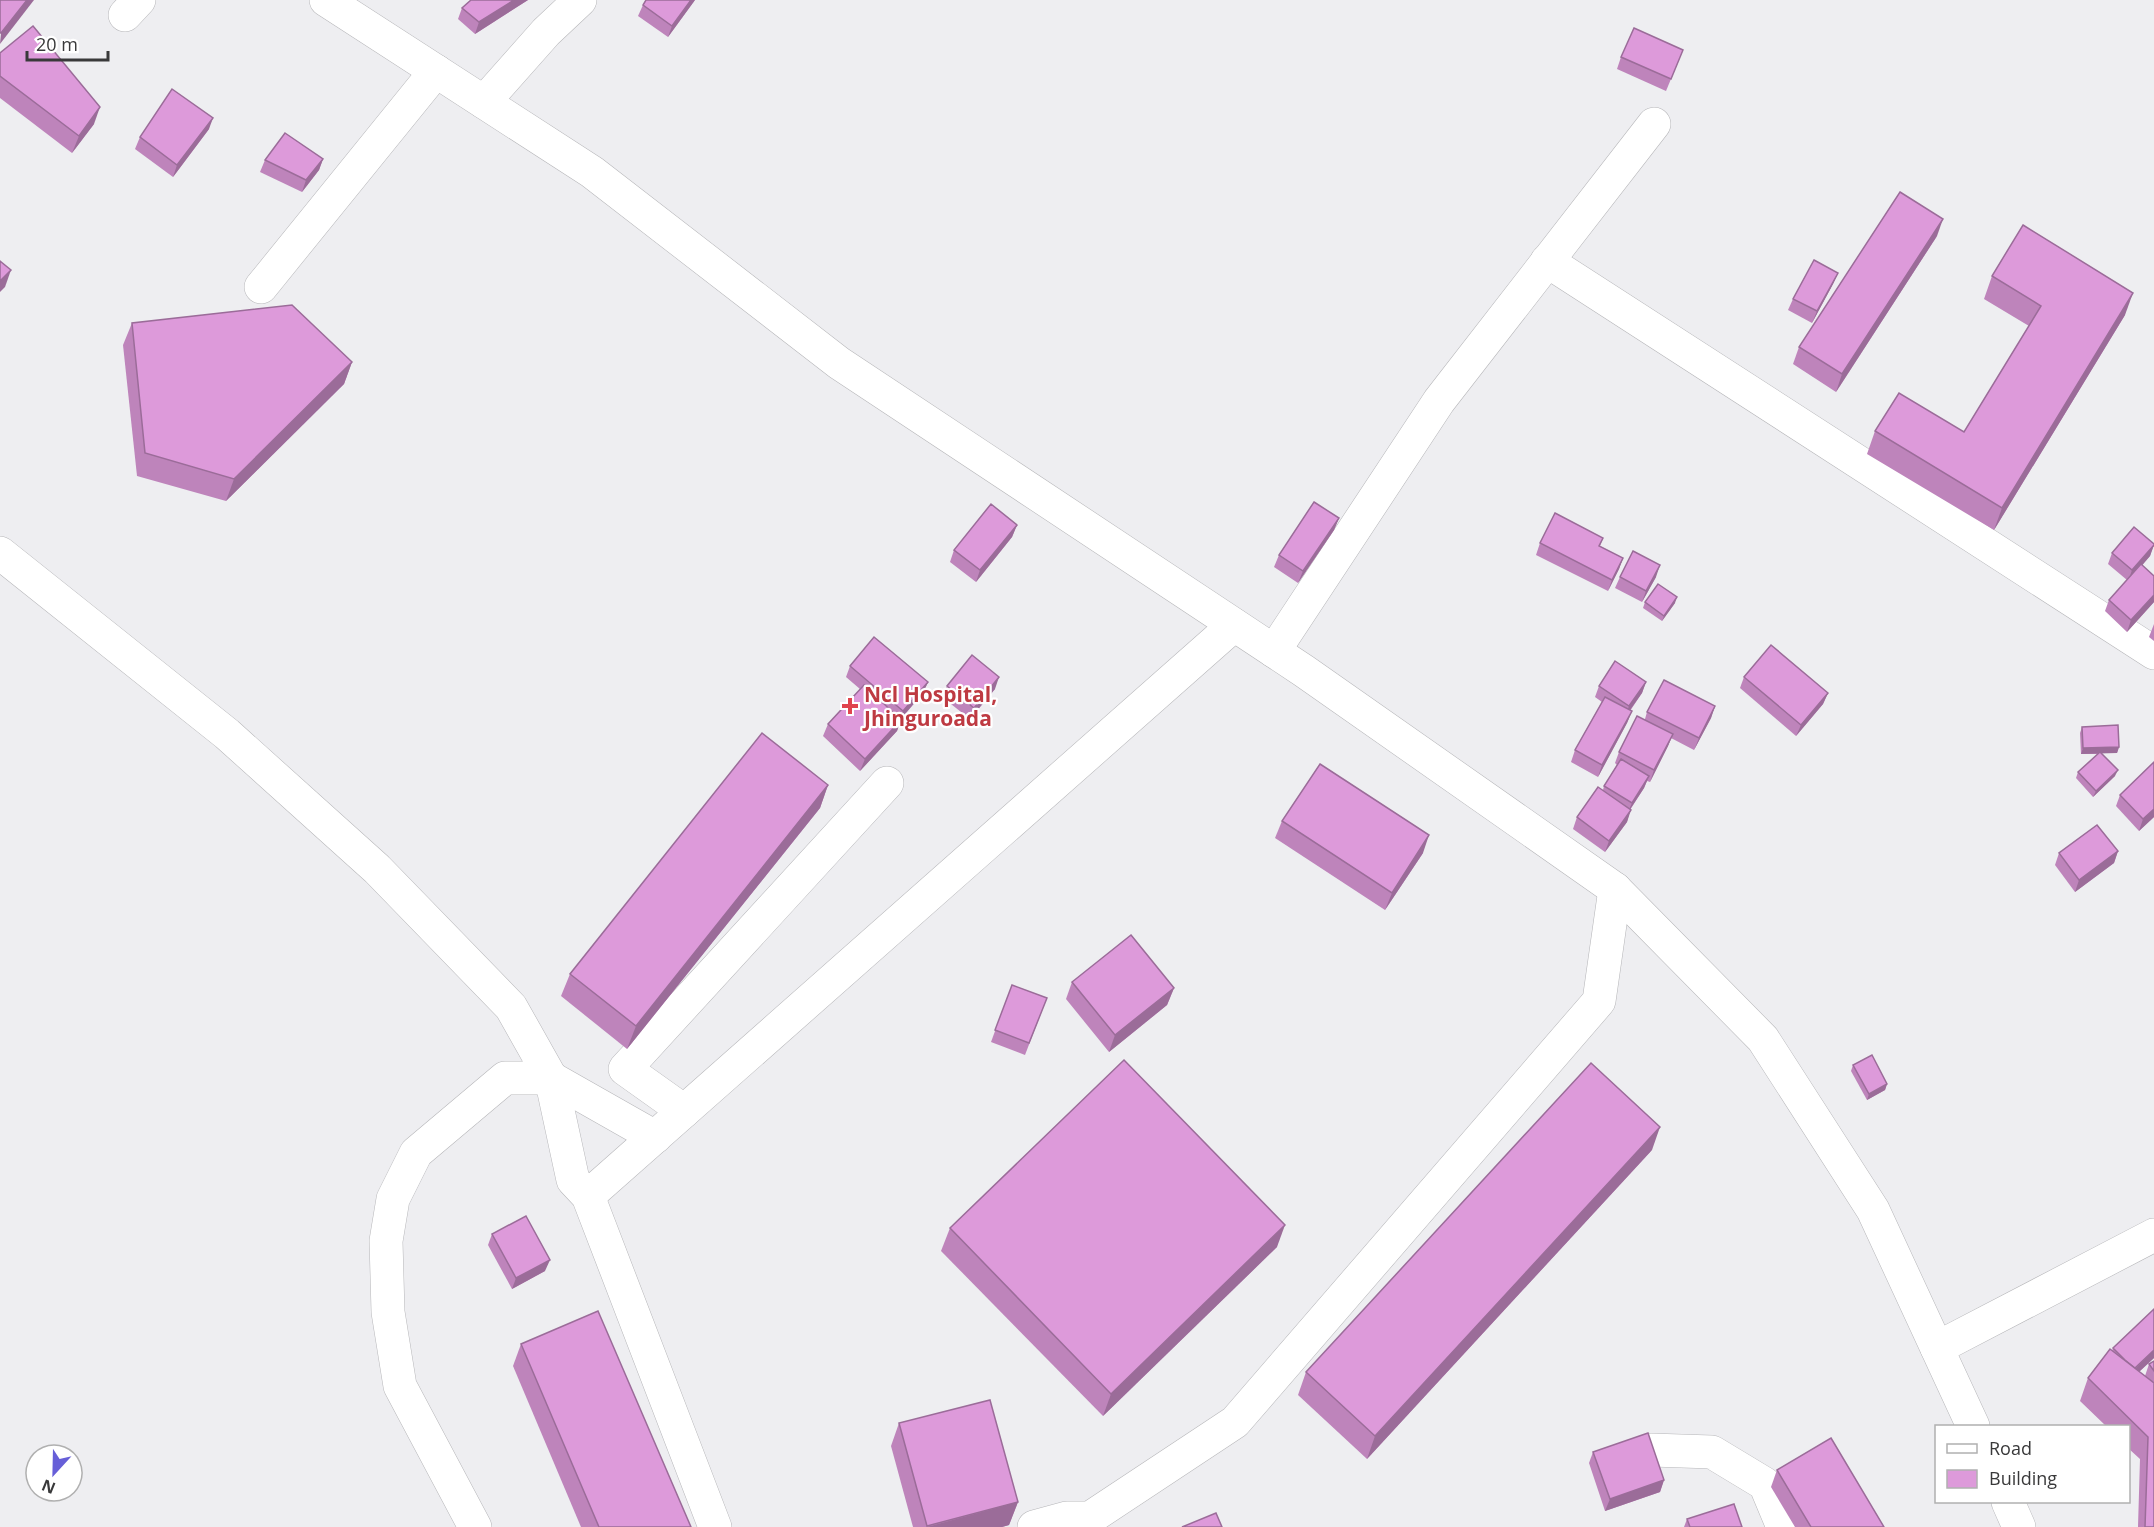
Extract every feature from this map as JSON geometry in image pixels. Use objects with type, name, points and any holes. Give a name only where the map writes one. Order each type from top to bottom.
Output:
[{"type":"street","points":[[326,0],[592,172],[839,363],[1274,651],[1615,889],[1763,1039],[1873,1210],[1973,1425]]},
{"type":"street","points":[[484,102],[546,32],[580,0]]},
{"type":"street","points":[[261,287],[436,71]]},
{"type":"street","points":[[1274,651],[1438,401],[1654,124]]},
{"type":"street","points":[[1547,261],[2154,653]]},
{"type":"street","points":[[0,553],[227,734],[377,869],[511,1007],[550,1078],[573,1180],[588,1196],[715,1527]]},
{"type":"street","points":[[588,1196],[1234,625]]},
{"type":"street","points":[[684,1111],[625,1069],[888,783]]},
{"type":"street","points":[[1034,1527],[1066,1518],[1092,1523],[1235,1422],[1599,1001],[1615,889]]},
{"type":"street","points":[[475,1527],[400,1386],[388,1312],[386,1241],[393,1199],[416,1153],[506,1078],[550,1078],[655,1137]]},
{"type":"street","points":[[1937,1348],[2154,1235]]},
{"type":"street","points":[[1651,1450],[1712,1452],[1766,1484],[1783,1527]]},
{"type":"street","points":[[2008,1503],[2019,1527]]},
{"type":"building","points":[[0,0],[27,0],[1,33],[0,33]]},
{"type":"building","points":[[471,0],[514,0],[479,22],[462,8]]},
{"type":"building","points":[[646,0],[691,0],[672,26],[643,5]]},
{"type":"building","points":[[33,26],[100,107],[79,136],[0,76],[0,53]]},
{"type":"building","points":[[1634,28],[1683,50],[1671,79],[1621,57]]},
{"type":"building","points":[[172,89],[213,118],[177,165],[140,137]]},
{"type":"building","points":[[285,133],[323,159],[306,180],[265,160]]},
{"type":"building","points":[[1900,192],[1943,219],[1842,374],[1799,347]]},
{"type":"building","points":[[2023,225],[2133,293],[2002,508],[1875,431],[1899,393],[1964,432],[2041,306],[1992,276]]},
{"type":"building","points":[[1814,260],[1838,273],[1817,311],[1793,299]]},
{"type":"building","points":[[0,261],[11,270],[0,281]]},
{"type":"building","points":[[292,305],[352,362],[234,479],[145,453],[132,323]]},
{"type":"building","points":[[1314,502],[1339,518],[1303,571],[1279,555]]},
{"type":"building","points":[[991,504],[1017,525],[980,570],[954,550]]},
{"type":"building","points":[[1555,513],[1603,538],[1599,546],[1623,558],[1612,580],[1540,543]]},
{"type":"building","points":[[2134,527],[2154,545],[2132,570],[2112,553]]},
{"type":"building","points":[[1633,551],[1660,565],[1646,591],[1620,577]]},
{"type":"building","points":[[2141,564],[2154,576],[2154,595],[2131,620],[2109,600]]},
{"type":"building","points":[[1658,584],[1677,597],[1664,616],[1645,602]]},
{"type":"building","points":[[874,637],[928,682],[903,711],[850,666]]},
{"type":"building","points":[[1771,645],[1828,693],[1801,725],[1744,677]]},
{"type":"building","points":[[972,655],[999,677],[974,708],[947,686]]},
{"type":"building","points":[[1615,661],[1646,682],[1629,706],[1599,686]]},
{"type":"building","points":[[1664,680],[1715,706],[1699,738],[1647,712]]},
{"type":"building","points":[[864,685],[901,720],[865,759],[828,724]]},
{"type":"building","points":[[1605,697],[1632,711],[1602,765],[1575,750]]},
{"type":"building","points":[[1637,716],[1673,734],[1654,770],[1619,752]]},
{"type":"building","points":[[2118,725],[2119,747],[2083,748],[2082,727]]},
{"type":"building","points":[[762,733],[828,785],[636,1026],[570,974]]},
{"type":"building","points":[[2100,752],[2118,770],[2096,791],[2078,772]]},
{"type":"building","points":[[1621,759],[1649,776],[1632,803],[1604,786]]},
{"type":"building","points":[[2154,762],[2154,809],[2143,819],[2120,795]]},
{"type":"building","points":[[1320,764],[1429,835],[1392,893],[1282,821]]},
{"type":"building","points":[[1598,787],[1631,810],[1609,841],[1577,817]]},
{"type":"building","points":[[2097,825],[2118,851],[2079,880],[2059,853]]},
{"type":"building","points":[[1131,935],[1174,988],[1115,1035],[1072,982]]},
{"type":"building","points":[[1012,985],[1047,998],[1029,1043],[995,1030]]},
{"type":"building","points":[[1872,1055],[1887,1084],[1869,1094],[1853,1065]]},
{"type":"building","points":[[1124,1060],[1285,1225],[1111,1394],[950,1228]]},
{"type":"building","points":[[1591,1063],[1660,1127],[1375,1436],[1306,1372]]},
{"type":"building","points":[[526,1216],[550,1260],[516,1278],[492,1234]]},
{"type":"building","points":[[2154,1309],[2154,1350],[2135,1368],[2113,1348]]},
{"type":"building","points":[[598,1311],[691,1527],[599,1527],[521,1344]]},
{"type":"building","points":[[2110,1349],[2154,1383],[2154,1527],[2145,1527],[2148,1437],[2088,1378]]},
{"type":"building","points":[[2154,1361],[2154,1371],[2149,1364]]},
{"type":"building","points":[[990,1400],[1018,1502],[927,1526],[899,1423]]},
{"type":"building","points":[[1648,1433],[1664,1480],[1610,1499],[1593,1452]]},
{"type":"building","points":[[1831,1438],[1884,1527],[1811,1527],[1777,1470]]},
{"type":"building","points":[[1734,1504],[1742,1527],[1690,1527],[1687,1519]]},
{"type":"building","points":[[1216,1513],[1222,1527],[1182,1527]]},
{"type":"place","name":"Ncl Hospital, Jhinguroada","points":[[850,706]]}]
